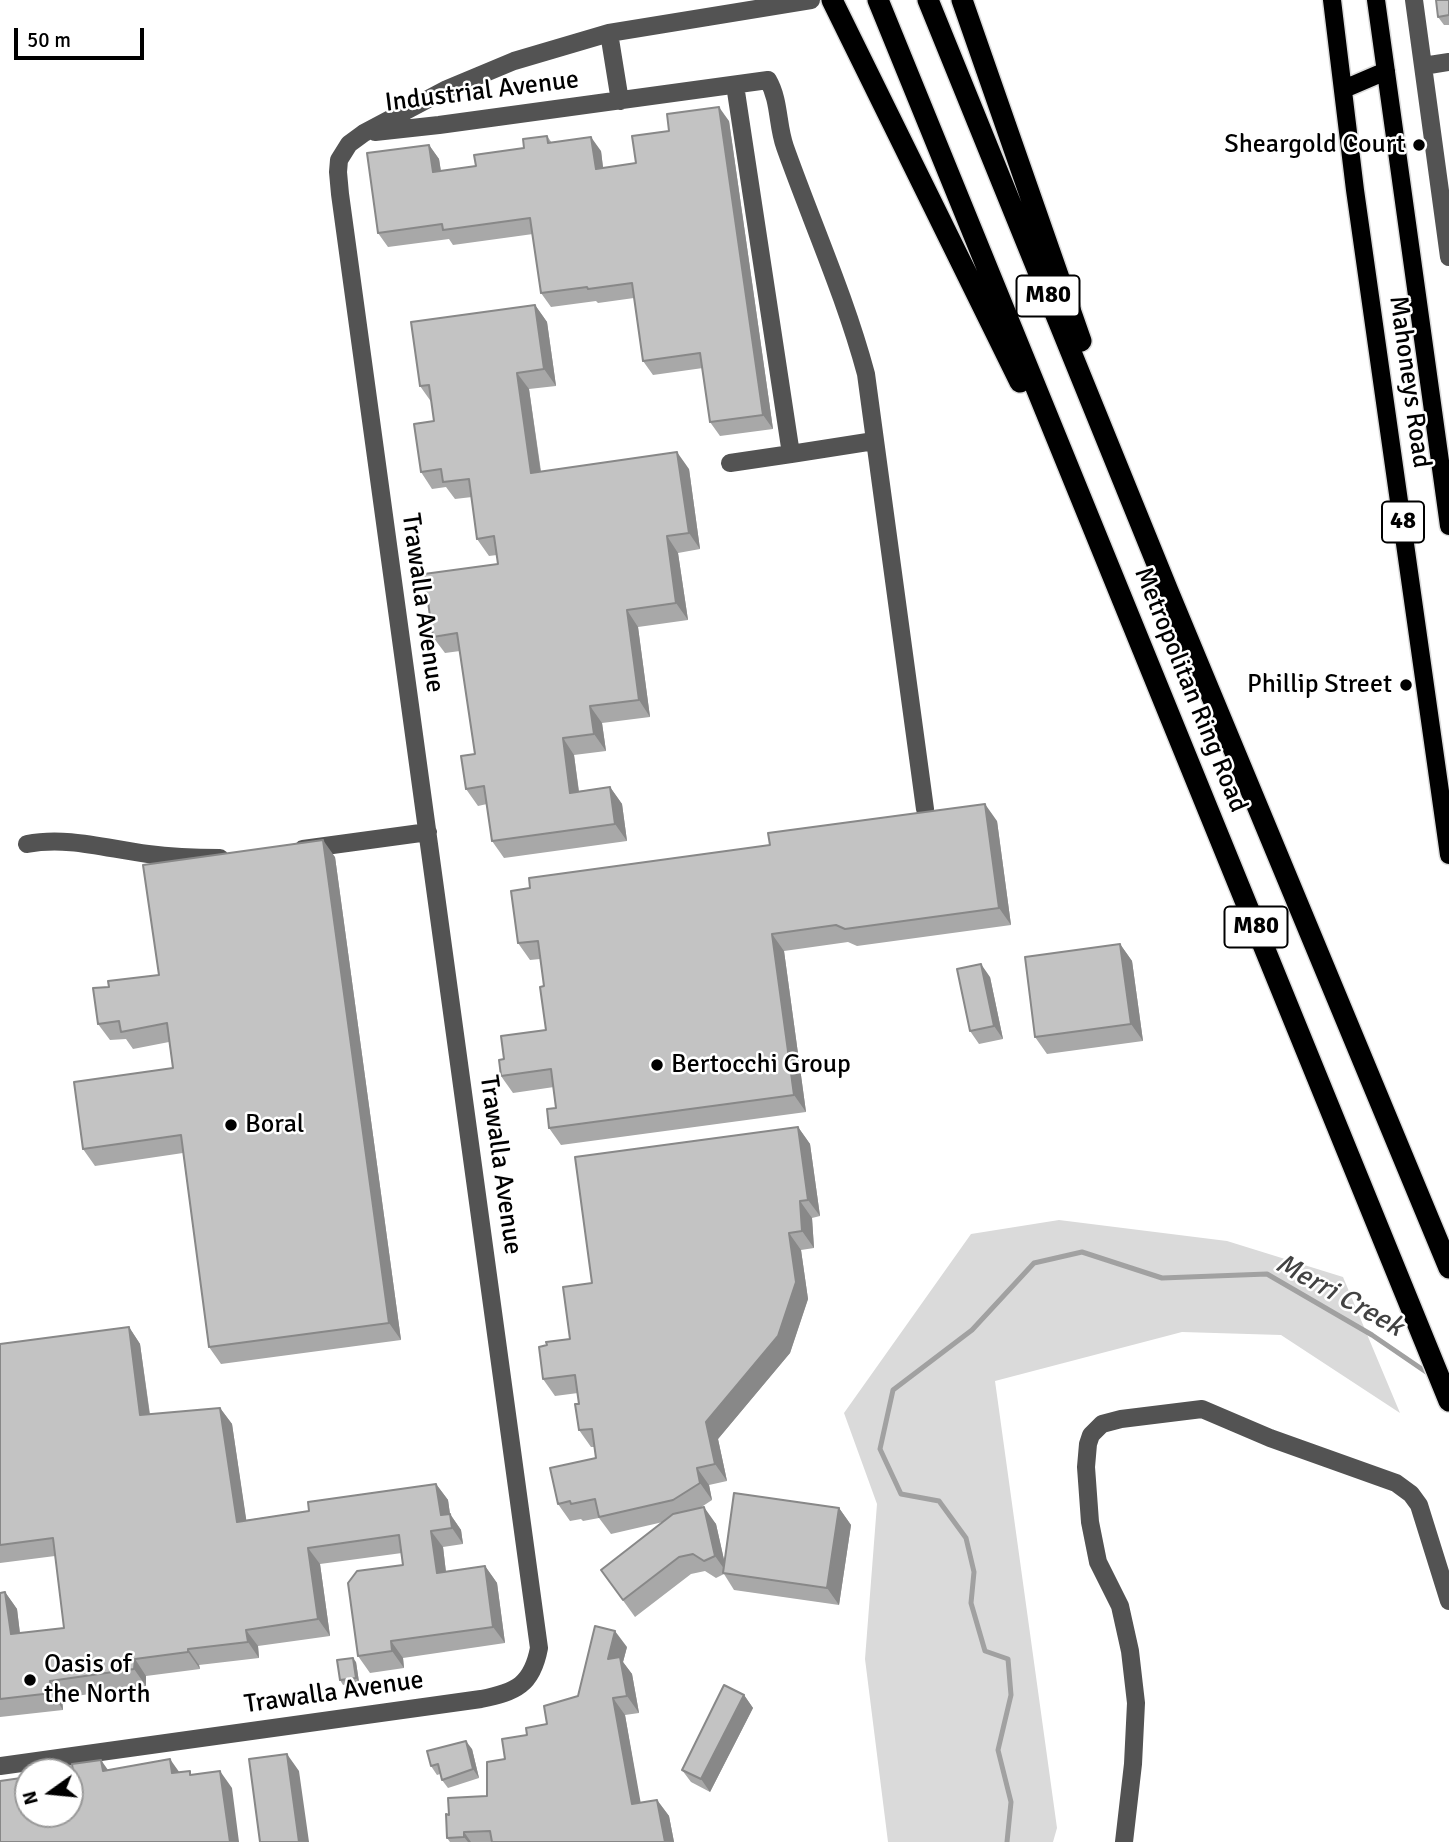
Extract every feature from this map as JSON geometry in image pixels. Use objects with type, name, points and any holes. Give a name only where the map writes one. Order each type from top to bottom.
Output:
[{"type":"highway","points":[[832,0],[1104,553]]},
{"type":"highway","name":"Metropolitan Ring Road","points":[[878,0],[1449,1401]]},
{"type":"highway","name":"Metropolitan Ring Road","points":[[928,0],[1168,591],[1449,1268]]},
{"type":"highway","points":[[962,0],[1168,591]]},
{"type":"main road","name":"Mahoneys Road","points":[[1332,0],[1355,190],[1448,843]]},
{"type":"main road","name":"Mahoneys Road","points":[[1376,0],[1449,526]]},
{"type":"main road","points":[[1344,89],[1387,71]]},
{"type":"street","name":"Industrial Avenue","points":[[364,133],[447,89],[514,61],[609,33],[811,0]]},
{"type":"street","points":[[1414,0],[1449,257]]},
{"type":"street","name":"Industrial Avenue","points":[[609,33],[620,101]]},
{"type":"street","points":[[1423,65],[1449,62]]},
{"type":"street","name":"Industrial Avenue","points":[[364,133],[768,80],[773,89],[783,143],[857,339],[866,374],[874,441]]},
{"type":"street","points":[[735,85],[791,454]]},
{"type":"street","name":"Trawalla Avenue","points":[[0,1766],[481,1699],[516,1689],[524,1683],[534,1668],[539,1648],[338,172],[343,151],[364,133]]},
{"type":"street","points":[[730,463],[874,441],[925,809]]},
{"type":"street","points":[[284,852],[428,832]]},
{"type":"street","points":[[27,844],[46,840],[66,841],[150,854],[235,858]]},
{"type":"street","points":[[1124,1842],[1133,1764],[1136,1703],[1130,1651],[1120,1606],[1098,1562],[1090,1522],[1086,1468],[1088,1444],[1091,1434],[1102,1424],[1172,1410],[1202,1409],[1270,1438],[1396,1483],[1411,1494],[1419,1505],[1449,1601]]},
{"type":"shaded area","points":[[1059,1220],[1227,1241],[1343,1277],[1400,1413],[1281,1335],[1182,1332],[995,1381],[1057,1828],[1053,1842],[888,1842],[865,1659],[877,1504],[844,1413],[971,1234]]},
{"type":"building","points":[[1436,0],[1449,0],[1449,15],[1438,17]]},
{"type":"building","points":[[719,107],[763,415],[710,422],[700,353],[643,361],[632,283],[541,293],[530,218],[443,230],[442,224],[378,233],[367,153],[429,145],[433,172],[476,166],[474,155],[524,148],[523,139],[547,136],[548,143],[591,137],[596,169],[636,163],[632,136],[669,131],[667,114]]},
{"type":"building","points":[[535,305],[544,369],[517,373],[531,473],[677,452],[689,533],[667,536],[676,603],[627,610],[639,700],[590,706],[594,734],[563,738],[570,793],[610,787],[615,824],[492,841],[484,786],[466,789],[461,756],[475,754],[457,633],[433,637],[424,574],[498,564],[494,536],[477,539],[469,479],[443,482],[441,469],[421,472],[414,424],[434,421],[429,385],[420,386],[411,322]]},
{"type":"building","points":[[985,804],[999,908],[845,929],[836,925],[772,934],[794,1095],[549,1128],[547,1109],[556,1108],[551,1069],[501,1076],[499,1060],[504,1059],[501,1036],[546,1030],[540,987],[544,986],[538,941],[518,943],[511,891],[530,888],[529,878],[770,845],[768,833]]},
{"type":"building","name":"Boral","points":[[323,840],[389,1323],[209,1347],[181,1135],[83,1149],[74,1082],[173,1068],[167,1023],[121,1032],[119,1021],[98,1024],[93,988],[109,987],[108,981],[159,975],[143,865]]},
{"type":"building","points":[[1120,944],[1131,1024],[1035,1037],[1025,957]]},
{"type":"building","points":[[981,964],[994,1026],[970,1031],[957,969]]},
{"type":"building","points":[[798,1127],[808,1200],[800,1201],[802,1231],[789,1233],[796,1282],[778,1336],[706,1422],[715,1464],[697,1468],[700,1483],[673,1500],[599,1517],[595,1499],[558,1504],[550,1468],[596,1458],[592,1429],[579,1430],[575,1404],[579,1404],[575,1375],[543,1379],[539,1347],[547,1345],[546,1342],[570,1339],[563,1287],[592,1283],[575,1157]]},
{"type":"building","points":[[129,1327],[140,1415],[220,1408],[237,1522],[309,1511],[308,1502],[436,1484],[441,1515],[450,1514],[452,1528],[431,1531],[437,1573],[485,1566],[493,1627],[391,1641],[392,1651],[358,1656],[348,1583],[357,1571],[403,1565],[399,1535],[308,1548],[318,1619],[246,1630],[248,1642],[135,1659],[134,1669],[50,1681],[52,1693],[0,1699],[0,1593],[5,1592],[11,1634],[64,1628],[53,1538],[0,1545],[0,1344]]},
{"type":"building","points":[[734,1493],[839,1508],[827,1588],[723,1573]]},
{"type":"building","points":[[704,1507],[715,1556],[704,1561],[693,1554],[679,1557],[623,1600],[601,1570],[673,1514]]},
{"type":"building","points":[[595,1626],[615,1631],[608,1659],[620,1657],[627,1696],[613,1698],[632,1804],[657,1800],[665,1842],[492,1842],[490,1831],[464,1832],[464,1837],[447,1838],[448,1798],[487,1796],[487,1762],[505,1759],[502,1739],[527,1735],[526,1728],[547,1724],[544,1706],[578,1696]]},
{"type":"building","points":[[353,1658],[356,1678],[340,1680],[337,1660]]},
{"type":"building","points":[[724,1685],[744,1695],[701,1779],[682,1770]]},
{"type":"building","points":[[466,1741],[473,1769],[442,1780],[438,1764],[431,1766],[427,1751]]},
{"type":"building","points":[[287,1754],[299,1842],[260,1842],[249,1759]]},
{"type":"building","points":[[170,1759],[172,1773],[190,1771],[190,1775],[220,1771],[230,1842],[0,1842],[0,1781],[14,1779],[14,1828],[84,1828],[84,1762],[101,1760],[103,1771]]},
{"type":"waterway","name":"Merri Creek","points":[[1007,1842],[1011,1802],[998,1750],[1011,1695],[1008,1659],[985,1651],[971,1603],[974,1572],[966,1538],[939,1501],[901,1494],[880,1449],[893,1390],[972,1330],[1034,1263],[1082,1252],[1162,1278],[1267,1274],[1372,1335],[1432,1376]]},
{"type":"place","name":"Sheargold Court","points":[[1419,145]]},
{"type":"place","name":"Phillip Street","points":[[1406,685]]},
{"type":"place","name":"Bertocchi Group","points":[[657,1065]]},
{"type":"place","name":"Boral","points":[[231,1125]]},
{"type":"place","name":"Oasis of the North","points":[[30,1680]]}]
